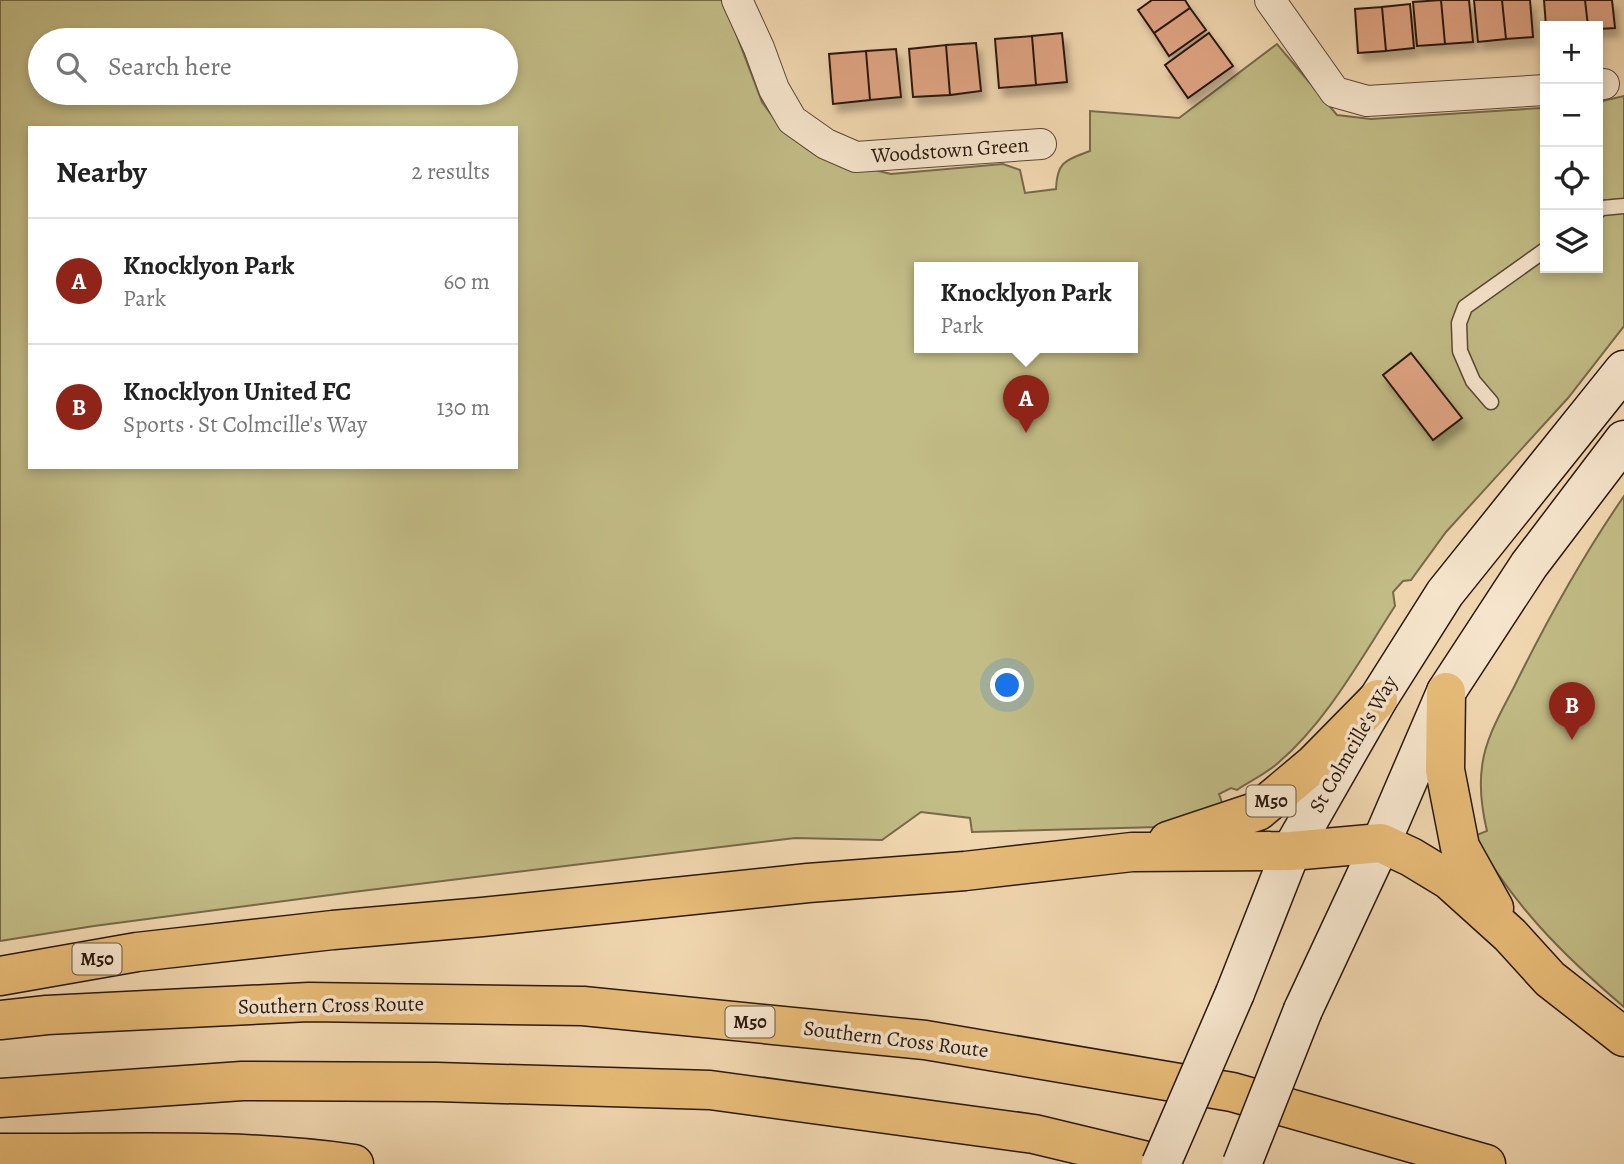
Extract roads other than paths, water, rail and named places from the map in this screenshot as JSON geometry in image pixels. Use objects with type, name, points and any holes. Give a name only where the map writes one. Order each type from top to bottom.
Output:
[{"type":"highway","points":[[1446,692],[1445,770],[1460,847],[1510,935]]},
{"type":"highway","name":"M50","points":[[1132,852],[1258,811],[1314,764],[1378,699]]},
{"type":"highway","name":"M50","points":[[0,976],[137,952],[808,883],[965,872],[1132,852],[1291,851],[1381,843]]},
{"type":"highway","points":[[1381,843],[1449,880],[1510,935],[1550,979],[1624,1037]]},
{"type":"highway","name":"Southern Cross Route","points":[[0,1020],[47,1015],[309,1002],[583,1006],[925,1040],[1232,1092],[1486,1164]]},
{"type":"highway","points":[[0,1098],[242,1081],[437,1082],[710,1090],[1034,1134],[1160,1164]]},
{"type":"highway","points":[[0,1153],[257,1155],[315,1158],[354,1164]]},
{"type":"main road","name":"St Colmcille's Way","points":[[1160,1164],[1234,993],[1291,851],[1378,699],[1445,593],[1624,370]]},
{"type":"main road","points":[[1242,1164],[1303,1010],[1381,843],[1446,692],[1529,565],[1624,440]]},
{"type":"street","name":"Woodstown Green","points":[[737,0],[760,48],[774,89],[792,120],[826,144],[856,157],[1041,144]]},
{"type":"street","points":[[1270,0],[1335,92],[1367,101],[1540,90]]},
{"type":"lane","points":[[1599,210],[1624,206]]},
{"type":"lane","points":[[1491,402],[1474,381],[1460,351],[1459,323],[1465,307],[1540,254]]},
{"type":"place","name":"Knocklyon Park","points":[[1026,433]]},
{"type":"place","name":"Knocklyon United FC","points":[[1572,740]]}]
